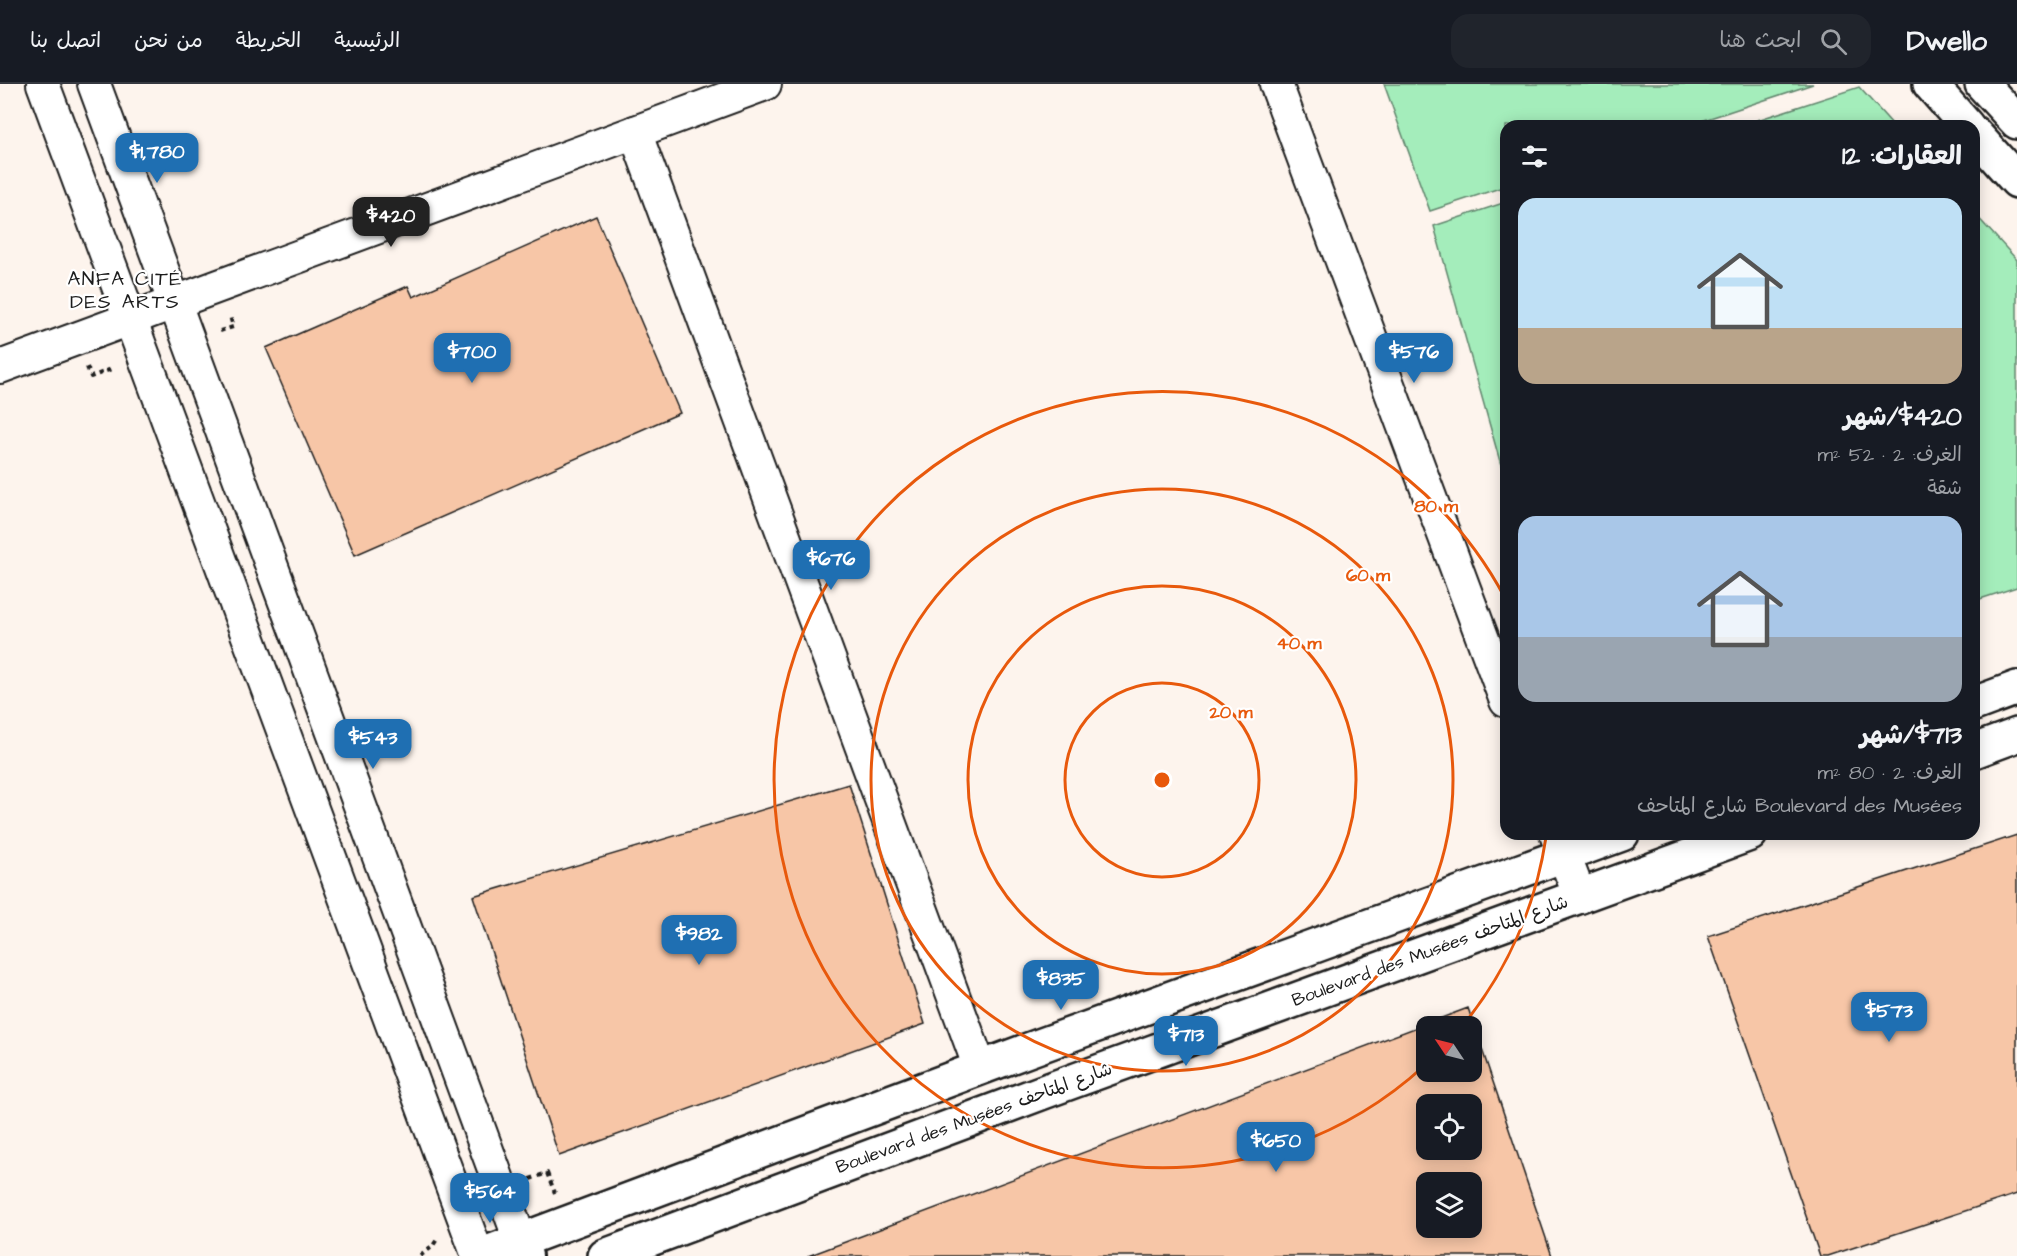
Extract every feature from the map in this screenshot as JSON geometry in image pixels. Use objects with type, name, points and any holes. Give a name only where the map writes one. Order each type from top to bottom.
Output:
[{"type":"street","points":[[43,84],[478,1256],[523,1248],[980,1068],[1560,845],[1588,840]]},
{"type":"street","points":[[94,84],[523,1248]]},
{"type":"street","points":[[0,367],[765,84]]},
{"type":"street","points":[[1276,84],[1500,685]]},
{"type":"street","points":[[1930,84],[1962,120]]},
{"type":"street","points":[[1982,84],[2017,122]]},
{"type":"street","points":[[635,132],[980,1068]]},
{"type":"street","points":[[1980,140],[2017,181]]},
{"type":"street","points":[[1980,702],[2017,688]]},
{"type":"street","points":[[1980,749],[2017,735]]},
{"type":"street","name":"Boulevard des Musées شارع المتاحف","points":[[605,1256],[1046,1090],[1734,840]]},
{"type":"street","points":[[1560,845],[1580,897]]},
{"type":"green space","points":[[1384,84],[1813,84],[1704,120],[1500,120],[1500,188],[1430,211]]},
{"type":"green space","points":[[1859,87],[1889,120],[1757,120]]},
{"type":"green space","points":[[1500,204],[1500,462],[1434,226]]},
{"type":"green space","points":[[1980,220],[2017,260],[2017,587],[1980,599]]},
{"type":"building","points":[[596,216],[680,413],[355,555],[266,348],[408,286],[413,297]]},
{"type":"building","points":[[849,784],[925,1024],[559,1156],[473,896]]},
{"type":"building","points":[[2017,835],[2017,1194],[1828,1256],[1820,1256],[1708,936]]},
{"type":"building","points":[[1468,1008],[1471,1016],[1447,1016]]},
{"type":"building","points":[[1416,1028],[1416,1082],[1482,1082],[1482,1049],[1552,1256],[808,1256]]},
{"type":"district","name":"ANFA CITÉ DES ARTS","points":[[125,290]]}]
